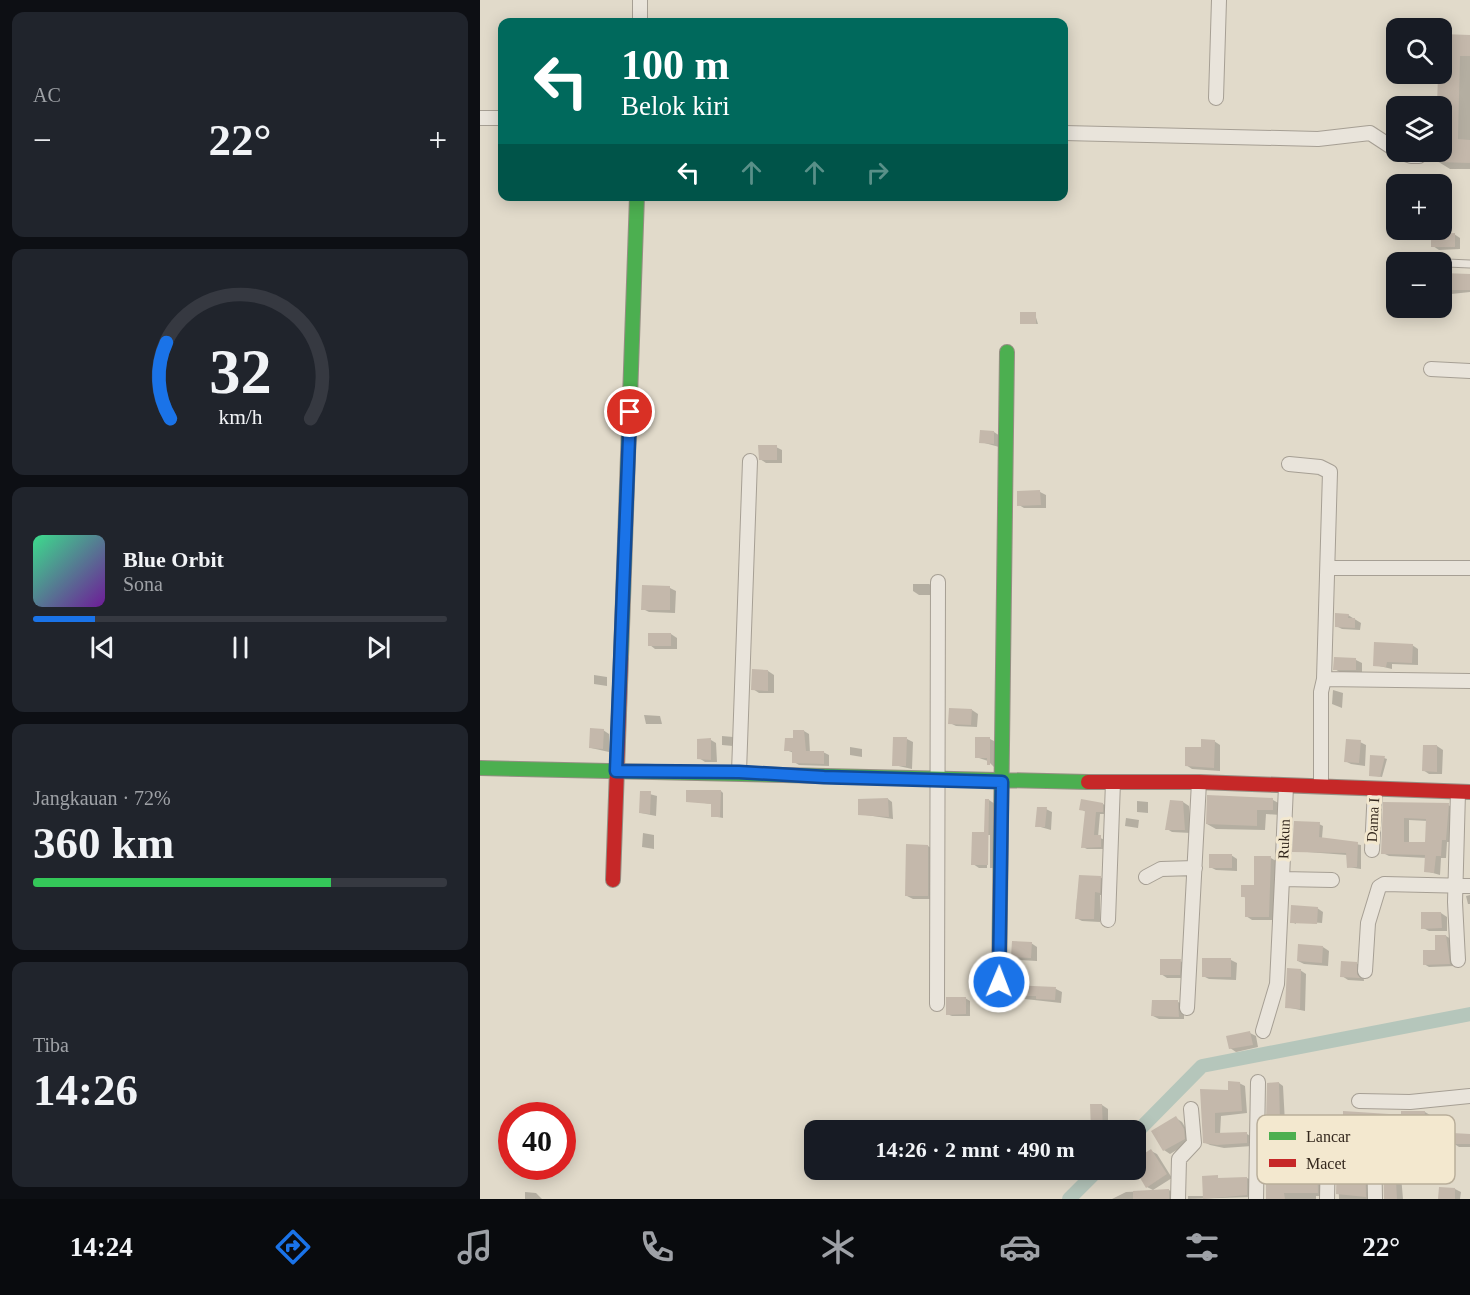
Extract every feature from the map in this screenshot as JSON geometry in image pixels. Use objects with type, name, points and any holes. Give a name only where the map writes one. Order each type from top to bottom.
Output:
[{"type":"street","points":[[640,0],[640,18]]},
{"type":"street","points":[[1216,98],[1219,0]]},
{"type":"street","points":[[480,118],[498,118]]},
{"type":"street","points":[[1068,133],[1318,140],[1366,133],[1386,143]]},
{"type":"street","points":[[613,879],[638,201]]},
{"type":"street","points":[[999,982],[1007,352]]},
{"type":"street","points":[[1431,369],[1470,371]]},
{"type":"street","points":[[739,772],[750,462]]},
{"type":"street","points":[[1289,464],[1320,467],[1330,472],[1321,786]]},
{"type":"street","points":[[1328,568],[1470,568]]},
{"type":"street","points":[[937,1004],[938,582]]},
{"type":"street","points":[[1324,680],[1470,681]]},
{"type":"street","points":[[480,768],[739,772],[1002,782],[1199,782],[1464,792],[1464,886],[1455,902],[1458,960]]},
{"type":"street","points":[[1108,920],[1113,782]]},
{"type":"street","points":[[1188,1008],[1199,782]]},
{"type":"street","name":"Rukun","points":[[1286,786],[1282,879],[1332,880]]},
{"type":"street","name":"Dama I","points":[[1372,850],[1375,789]]},
{"type":"street","points":[[1146,877],[1161,869],[1195,868]]},
{"type":"street","points":[[1263,1030],[1277,984],[1282,879]]},
{"type":"street","points":[[1365,971],[1368,923],[1378,886],[1384,884],[1464,886]]},
{"type":"street","points":[[1257,1115],[1258,1082]]},
{"type":"street","points":[[1359,1101],[1410,1102],[1470,1095]]},
{"type":"street","points":[[1178,1199],[1179,1159],[1194,1143],[1191,1109]]},
{"type":"street","points":[[1256,1199],[1257,1140]]},
{"type":"street","points":[[1327,1184],[1327,1199]]},
{"type":"street","points":[[1375,1184],[1375,1199]]},
{"type":"lane","points":[[1452,263],[1470,264]]},
{"type":"building","points":[[1452,34],[1470,35],[1470,56],[1460,56],[1458,139],[1470,140],[1470,163],[1436,162],[1452,162],[1452,96],[1437,96],[1438,84],[1452,84]]},
{"type":"building","points":[[1452,233],[1455,233],[1455,247],[1431,247],[1431,240],[1452,240]]},
{"type":"building","points":[[1452,273],[1470,274],[1470,290],[1452,290]]},
{"type":"building","points":[[1020,312],[1036,312],[1036,324],[1020,324]]},
{"type":"building","points":[[980,430],[994,431],[994,444],[979,443]]},
{"type":"building","points":[[758,445],[777,445],[777,460],[759,460]]},
{"type":"building","points":[[1040,490],[1041,505],[1017,506],[1017,491]]},
{"type":"building","points":[[642,585],[670,586],[670,610],[641,610]]},
{"type":"building","points":[[1335,613],[1349,614],[1348,618],[1355,618],[1355,628],[1335,627]]},
{"type":"building","points":[[648,633],[671,633],[671,646],[648,646]]},
{"type":"building","points":[[1374,642],[1413,644],[1412,663],[1387,662],[1386,667],[1373,666]]},
{"type":"building","points":[[1334,657],[1356,658],[1356,670],[1333,670]]},
{"type":"building","points":[[752,669],[768,670],[768,691],[751,690]]},
{"type":"building","points":[[949,708],[972,709],[971,725],[948,724]]},
{"type":"building","points":[[590,728],[604,729],[603,749],[589,748]]},
{"type":"building","points":[[793,730],[804,730],[806,751],[824,751],[824,764],[792,763],[792,751],[784,751],[785,738],[793,738]]},
{"type":"building","points":[[893,737],[907,737],[906,766],[892,766]]},
{"type":"building","points":[[975,737],[990,737],[990,765],[987,765],[987,758],[975,758]]},
{"type":"building","points":[[711,738],[711,760],[697,759],[697,739]]},
{"type":"building","points":[[1201,739],[1215,740],[1214,768],[1185,766],[1185,747],[1201,747]]},
{"type":"building","points":[[1346,739],[1361,740],[1359,763],[1344,762]]},
{"type":"building","points":[[1423,745],[1437,745],[1437,772],[1422,771]]},
{"type":"building","points":[[1370,755],[1385,756],[1380,777],[1369,776]]},
{"type":"building","points":[[686,790],[721,790],[720,817],[711,817],[711,804],[686,802]]},
{"type":"building","points":[[640,791],[651,791],[650,814],[639,813]]},
{"type":"building","points":[[1207,795],[1273,798],[1273,810],[1257,810],[1257,826],[1206,824]]},
{"type":"building","points":[[888,798],[889,817],[858,815],[858,799]]},
{"type":"building","points":[[985,799],[989,799],[988,865],[971,865],[972,832],[984,832]]},
{"type":"building","points":[[1081,799],[1103,803],[1103,812],[1096,812],[1094,835],[1101,835],[1101,847],[1081,848],[1085,811],[1079,810]]},
{"type":"building","points":[[1170,800],[1183,801],[1185,830],[1165,830]]},
{"type":"building","points":[[1383,802],[1449,803],[1446,840],[1442,840],[1441,856],[1436,856],[1434,873],[1424,872],[1425,855],[1381,854]],"holes":[[[1404,818],[1426,819],[1425,842],[1404,842]]]},
{"type":"building","points":[[1037,807],[1047,807],[1045,827],[1035,827]]},
{"type":"building","points":[[1294,821],[1320,822],[1319,837],[1358,842],[1357,867],[1347,868],[1346,853],[1292,852]]},
{"type":"building","points":[[906,844],[928,845],[928,896],[905,896]]},
{"type":"building","points":[[1209,854],[1232,854],[1232,868],[1209,868]]},
{"type":"building","points":[[1254,856],[1271,856],[1269,917],[1245,917],[1245,897],[1241,897],[1241,885],[1254,885]]},
{"type":"building","points":[[1079,875],[1101,876],[1100,893],[1095,892],[1094,919],[1075,919]]},
{"type":"building","points":[[1291,905],[1318,907],[1317,924],[1290,923]]},
{"type":"building","points":[[1421,912],[1441,912],[1442,928],[1421,929]]},
{"type":"building","points":[[1435,935],[1446,935],[1450,964],[1423,965],[1423,950],[1435,950]]},
{"type":"building","points":[[1012,941],[1032,942],[1031,958],[1011,957]]},
{"type":"building","points":[[1298,944],[1323,946],[1322,963],[1297,961]]},
{"type":"building","points":[[1202,958],[1231,958],[1231,977],[1202,977]]},
{"type":"building","points":[[1160,959],[1181,959],[1180,975],[1160,975]]},
{"type":"building","points":[[1341,961],[1357,962],[1357,974],[1360,978],[1340,977]]},
{"type":"building","points":[[1287,968],[1301,969],[1300,1009],[1285,1008]]},
{"type":"building","points":[[1010,985],[1056,987],[1055,1000],[1036,999],[1036,996],[1007,996]]},
{"type":"building","points":[[946,997],[966,997],[966,1014],[946,1015]]},
{"type":"building","points":[[1152,1000],[1178,1000],[1179,1017],[1151,1016]]},
{"type":"building","points":[[1250,1031],[1253,1045],[1229,1049],[1226,1036]]},
{"type":"building","points":[[1228,1081],[1240,1082],[1242,1111],[1215,1113],[1215,1133],[1247,1132],[1247,1143],[1217,1145],[1203,1143],[1200,1089],[1228,1090]]},
{"type":"building","points":[[1279,1082],[1280,1115],[1266,1115],[1267,1083]]},
{"type":"building","points":[[1090,1104],[1102,1104],[1103,1120],[1091,1120]]},
{"type":"building","points":[[1343,1111],[1401,1114],[1401,1111],[1425,1111],[1425,1115],[1343,1115]]},
{"type":"building","points":[[1176,1116],[1184,1129],[1185,1139],[1163,1151],[1151,1131]]},
{"type":"building","points":[[1455,1133],[1470,1134],[1470,1144],[1455,1144]]},
{"type":"building","points":[[1151,1149],[1167,1174],[1146,1188],[1141,1180],[1146,1180],[1146,1152]]},
{"type":"building","points":[[1218,1175],[1218,1178],[1247,1177],[1247,1195],[1203,1199],[1202,1176]]},
{"type":"building","points":[[1266,1184],[1318,1184],[1318,1193],[1284,1193],[1285,1199],[1266,1199]]},
{"type":"building","points":[[1336,1184],[1366,1184],[1366,1197],[1336,1194]]},
{"type":"building","points":[[1384,1184],[1396,1184],[1397,1199],[1384,1199]]},
{"type":"building","points":[[1439,1187],[1455,1188],[1455,1199],[1438,1199]]},
{"type":"building","points":[[1169,1189],[1169,1199],[1133,1199],[1133,1191]]},
{"type":"waterway","points":[[1146,1123],[1202,1066],[1470,1014]]},
{"type":"waterway","points":[[1069,1199],[1088,1180]]},
{"type":"traffic: fast","points":[[621,657],[637,201]]},
{"type":"traffic: fast","points":[[999,982],[1007,352]]},
{"type":"traffic: fast","points":[[480,768],[1088,782]]},
{"type":"traffic: jam","points":[[613,880],[621,657]]},
{"type":"traffic: jam","points":[[1088,782],[1199,782],[1470,792]]},
{"type":"route","points":[[630,412],[616,771],[739,772],[1002,782],[999,982]]}]
